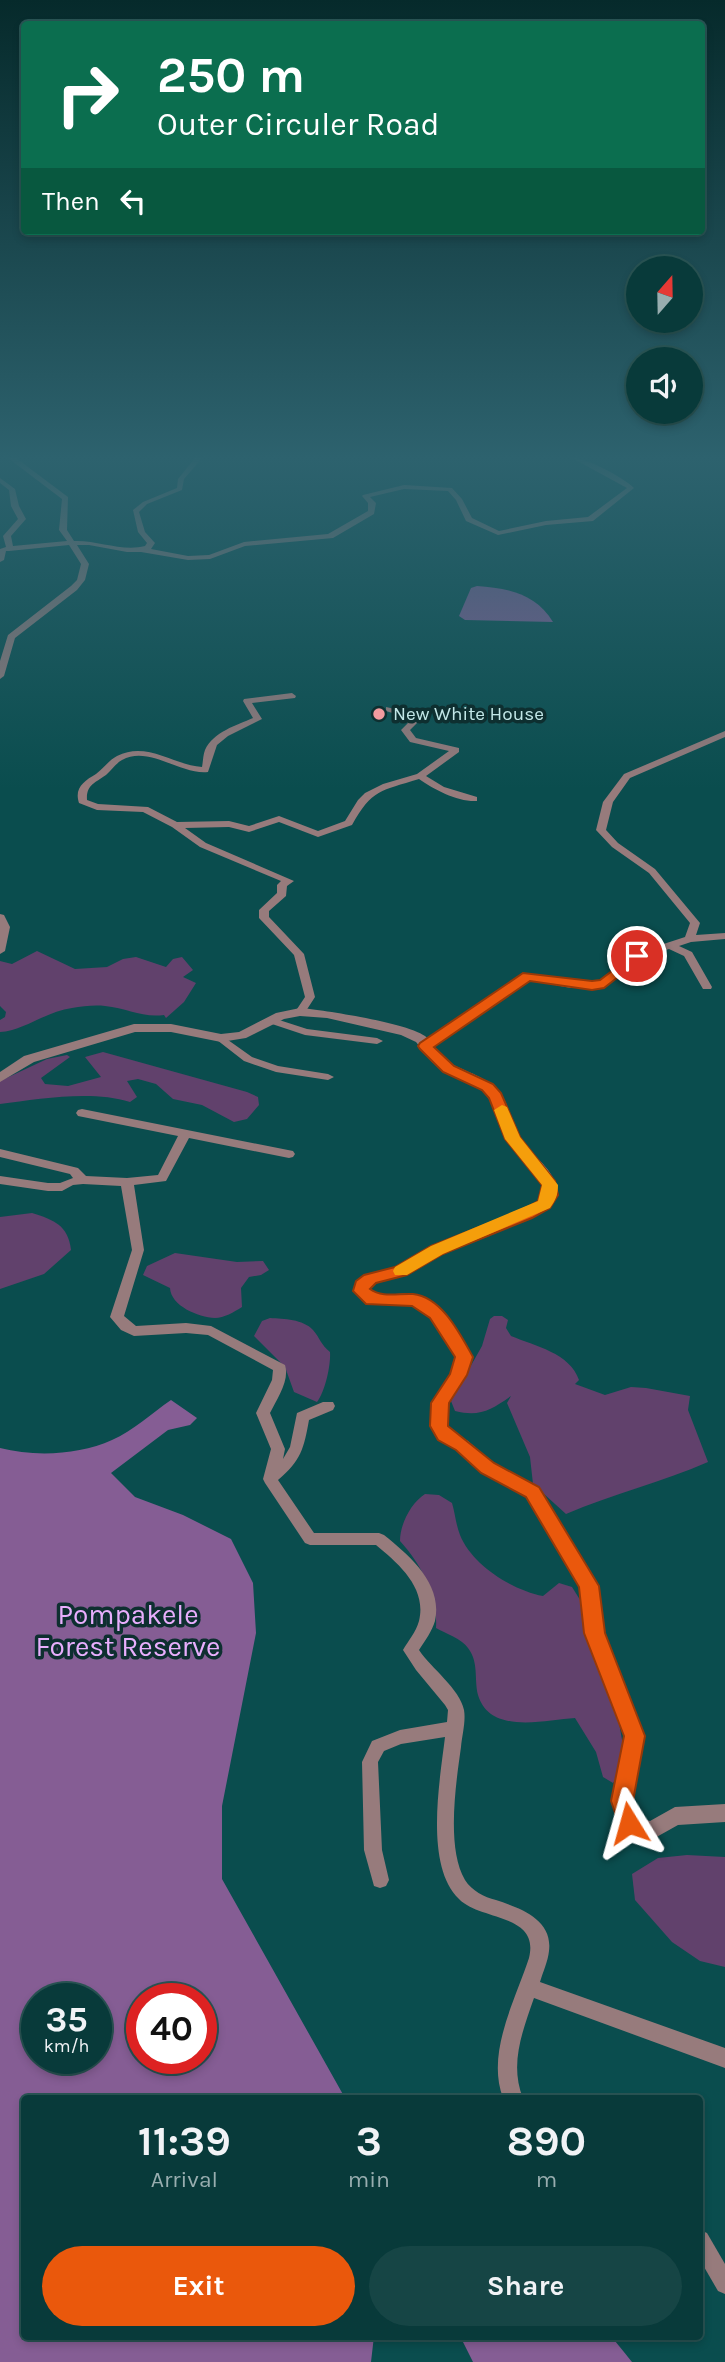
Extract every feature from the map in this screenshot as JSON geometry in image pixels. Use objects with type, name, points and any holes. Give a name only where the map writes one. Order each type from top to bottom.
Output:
[{"type":"street","points":[[0,677],[11,637],[81,580],[84,568]]},
{"type":"street","points":[[292,696],[247,701],[258,719],[216,742],[208,751],[205,770],[192,770],[163,756],[135,754],[119,758],[102,774],[87,781],[81,791],[82,801],[97,807],[145,809],[202,845],[289,881],[282,885],[282,894],[264,910],[264,918],[299,954],[310,997],[300,1012]]},
{"type":"street","points":[[174,825],[229,824],[249,829],[279,819],[318,834],[344,827],[349,823],[356,804],[369,793],[420,776],[456,750],[413,740],[405,730],[413,723],[410,718],[388,709]]},
{"type":"street","points":[[690,939],[695,923],[652,872],[615,845],[601,831],[608,802],[627,776],[725,734]]},
{"type":"street","points":[[420,776],[441,789],[474,799]]},
{"type":"street","points":[[0,917],[5,927],[0,951]]},
{"type":"street","points":[[425,1046],[527,976],[571,985],[604,983],[637,956],[690,939],[725,936]]},
{"type":"street","points":[[668,945],[688,954],[707,988]]},
{"type":"street","points":[[0,1078],[29,1059],[134,1028],[171,1028],[221,1038],[242,1035],[280,1016],[300,1012],[327,1014],[405,1032],[421,1039],[449,1069],[488,1087],[496,1096],[513,1139],[550,1185],[550,1195],[545,1205],[437,1250],[401,1271],[370,1279],[362,1285],[361,1291],[372,1300],[415,1300],[436,1314],[464,1357],[458,1375],[440,1403],[439,1426],[445,1436],[462,1445],[488,1468],[532,1492],[589,1586],[594,1633],[635,1736],[622,1801],[629,1823],[640,1829],[653,1830],[675,1816],[725,1813]]},
{"type":"street","points":[[274,1021],[305,1032],[377,1041]]},
{"type":"street","points":[[221,1038],[248,1059],[267,1066],[328,1077]]},
{"type":"street","points":[[82,1113],[289,1154]]},
{"type":"street","points":[[0,1180],[62,1187],[70,1181],[127,1182],[162,1178],[184,1135]]},
{"type":"street","points":[[0,1153],[74,1171],[83,1180]]},
{"type":"street","points":[[127,1182],[138,1250],[117,1317],[134,1331],[186,1328],[211,1331],[280,1368],[279,1380],[263,1413],[278,1449],[270,1479],[310,1539],[379,1539],[405,1561],[419,1579],[429,1602],[427,1623],[411,1650],[417,1661],[447,1691],[456,1710],[445,1843],[459,1887],[475,1901],[523,1918],[536,1929],[541,1946],[509,2047],[505,2082],[512,2095]]},
{"type":"street","points":[[270,1479],[291,1462],[296,1452],[302,1417],[328,1406]]},
{"type":"street","points":[[380,1880],[373,1850],[370,1762],[378,1746],[389,1741],[455,1728]]},
{"type":"street","points":[[530,1987],[725,2058]]},
{"type":"street","points":[[703,2245],[725,2284]]},
{"type":"shaded area","points":[[37,951],[75,969],[107,967],[123,959],[136,957],[166,967],[173,959],[182,957],[193,970],[183,977],[196,983],[184,1002],[166,1018],[164,1015],[149,1015],[113,1007],[85,1006],[53,1013],[0,1032],[0,1020],[5,1017],[6,1012],[0,1006],[0,961],[12,964]]},
{"type":"shaded area","points":[[103,1052],[247,1092],[258,1097],[259,1105],[247,1119],[234,1122],[202,1105],[173,1099],[156,1084],[138,1079],[127,1081],[137,1097],[130,1102],[115,1098],[82,1096],[0,1104],[0,1081],[47,1059],[67,1055],[70,1057],[41,1078],[45,1084],[68,1086],[101,1077],[85,1057]]},
{"type":"shaded area","points":[[32,1213],[59,1225],[67,1235],[71,1250],[44,1274],[0,1289],[0,1217]]},
{"type":"shaded area","points":[[175,1253],[237,1262],[263,1261],[269,1270],[249,1277],[241,1288],[242,1307],[222,1317],[208,1317],[186,1309],[175,1300],[170,1288],[143,1275],[147,1266]]},
{"type":"shaded area","points":[[502,1316],[508,1320],[506,1328],[511,1336],[551,1352],[568,1363],[579,1380],[575,1384],[605,1395],[631,1387],[690,1396],[688,1410],[708,1462],[566,1514],[533,1484],[530,1457],[507,1403],[511,1396],[478,1413],[455,1411],[451,1401],[482,1346],[490,1319]]},
{"type":"shaded area","points":[[270,1318],[293,1320],[309,1326],[330,1352],[327,1378],[317,1402],[294,1392],[285,1367],[254,1336],[262,1321]]},
{"type":"shaded area","points":[[425,1494],[439,1495],[452,1503],[466,1546],[483,1566],[506,1582],[543,1596],[559,1583],[572,1587],[582,1603],[588,1638],[615,1700],[624,1751],[624,1767],[613,1783],[603,1777],[596,1752],[575,1718],[519,1722],[494,1716],[484,1708],[478,1695],[471,1653],[462,1642],[436,1628],[434,1604],[427,1581],[400,1541],[407,1514]]},
{"type":"shaded area","points":[[687,1855],[725,1857],[725,1967],[700,1961],[672,1942],[635,1900],[632,1874],[658,1858]]},
{"type":"green space","points":[[477,586],[520,594],[538,605],[553,622],[465,620],[459,616],[471,588]]},
{"type":"green space","name":"Pompakele Forest Reserve","points":[[171,1400],[197,1418],[190,1425],[168,1430],[111,1473],[135,1497],[183,1515],[231,1539],[253,1583],[256,1633],[222,1806],[222,1879],[343,2095],[21,2095],[21,2340],[374,2340],[371,2362],[0,2362],[0,1448],[28,1453],[57,1453],[86,1449],[120,1436]]},
{"type":"green space","points":[[462,2340],[614,2340],[632,2362],[473,2362]]},
{"type":"slow traffic","points":[[401,1271],[437,1250],[545,1205],[550,1195],[550,1185],[513,1139],[502,1110]]},
{"type":"place","name":"New White House","points":[[379,714]]},
{"type":"route","points":[[629,1823],[622,1801],[635,1736],[594,1633],[589,1586],[532,1492],[488,1468],[462,1445],[445,1436],[439,1426],[440,1403],[458,1375],[464,1357],[436,1314],[415,1300],[372,1300],[361,1291],[362,1285],[370,1279],[401,1271],[437,1250],[545,1205],[550,1195],[550,1185],[513,1139],[496,1096],[488,1087],[449,1069],[425,1046],[527,976],[533,975],[571,985],[592,986],[604,983],[637,956]]}]
